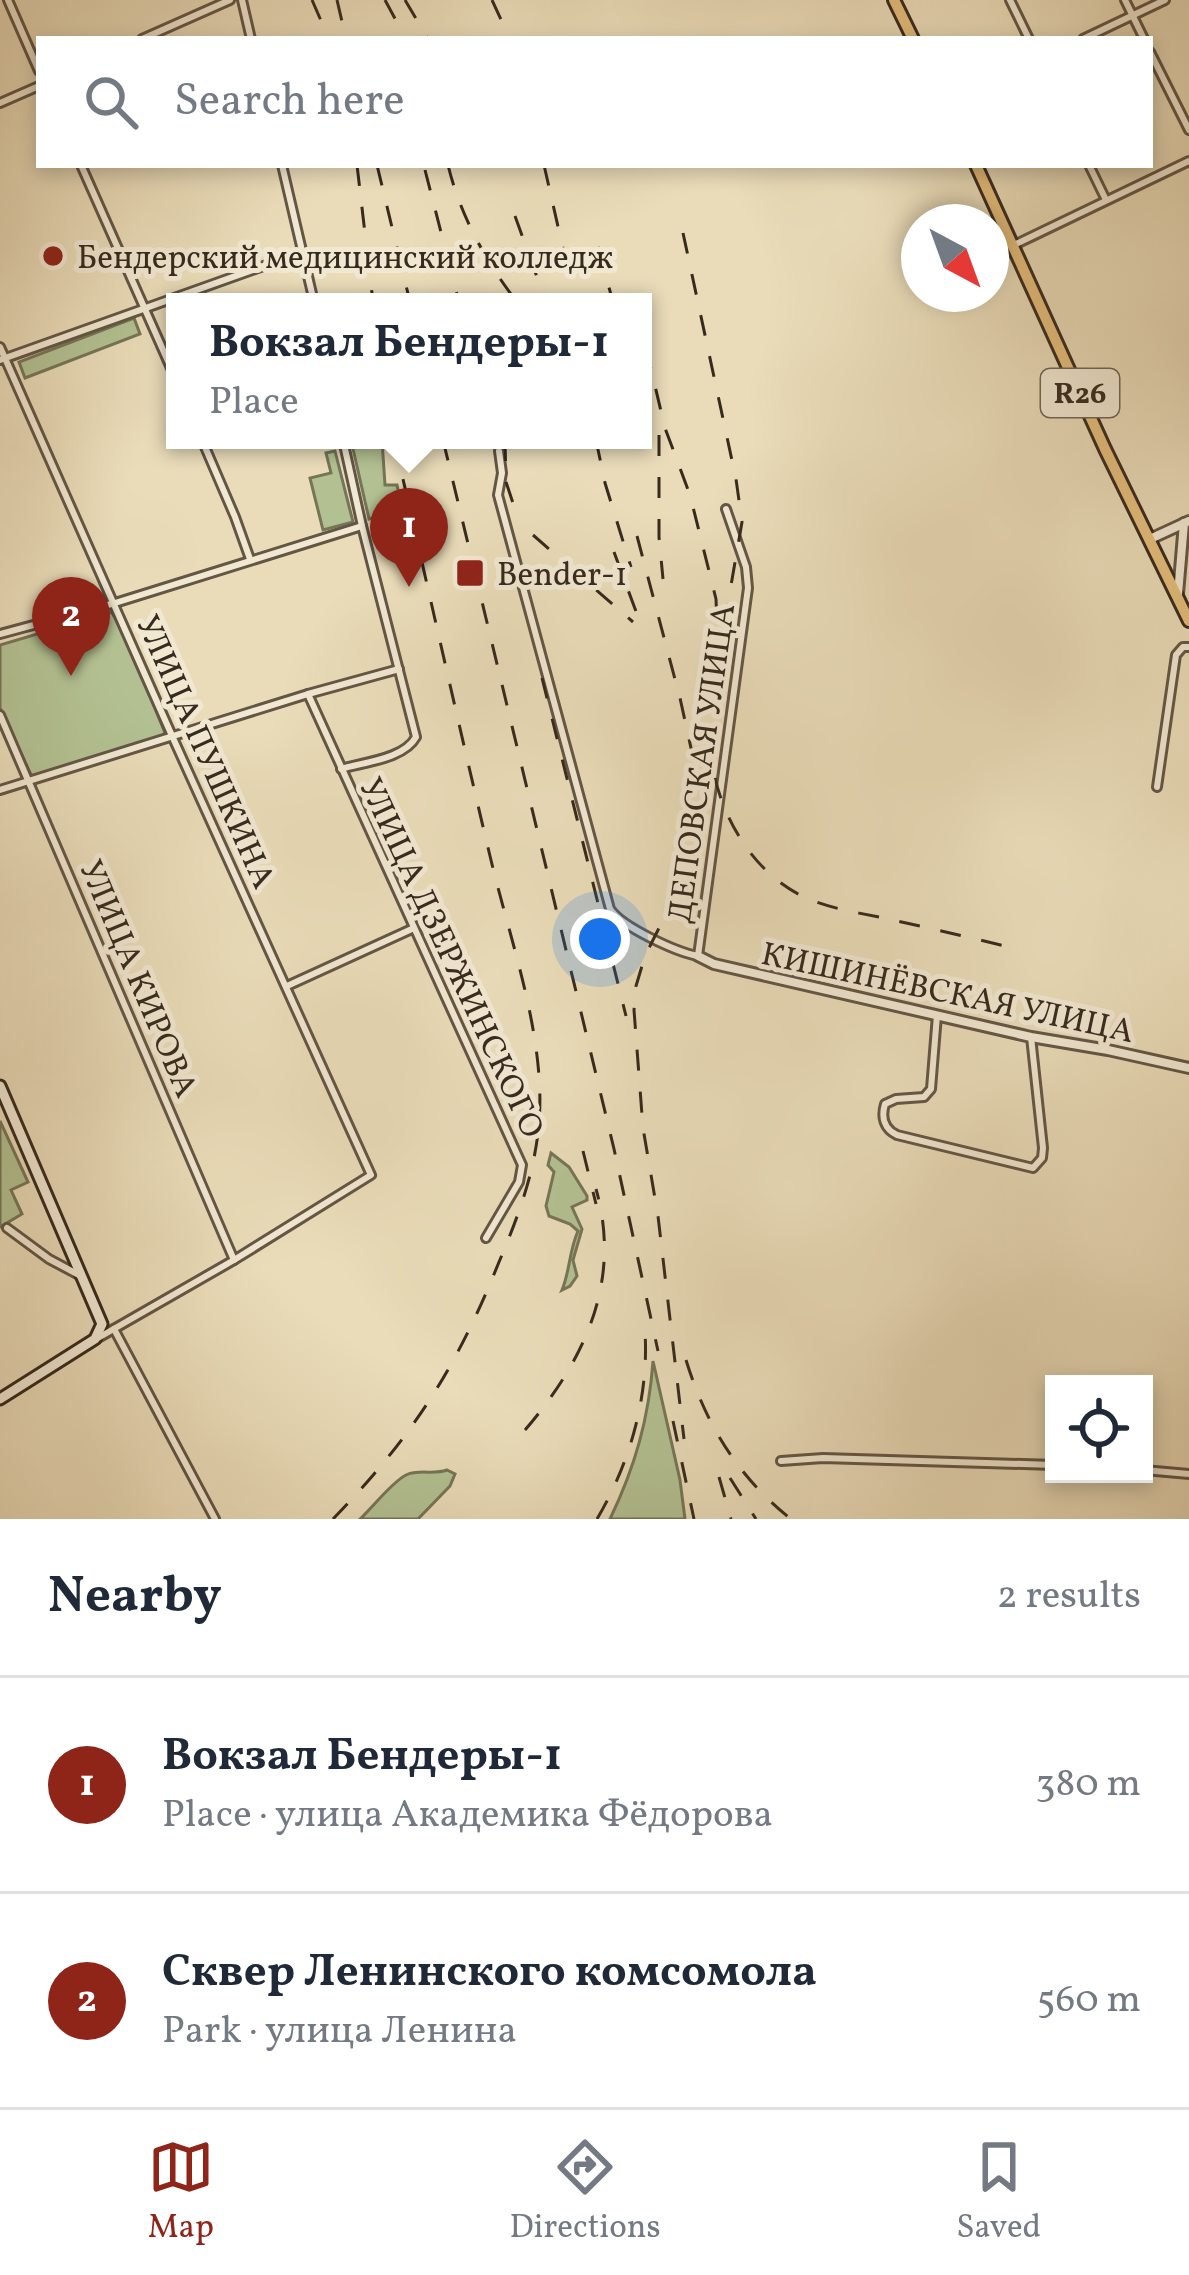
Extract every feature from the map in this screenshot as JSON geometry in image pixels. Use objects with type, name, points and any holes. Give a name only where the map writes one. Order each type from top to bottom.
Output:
[{"type":"main road","points":[[894,0],[912,36]]},
{"type":"main road","name":"R26","points":[[977,168],[1189,621]]},
{"type":"main road","points":[[0,1086],[102,1324],[95,1339],[0,1399]]},
{"type":"street","points":[[8,0],[36,64]]},
{"type":"street","points":[[149,36],[230,0]]},
{"type":"street","points":[[242,0],[250,36]]},
{"type":"street","points":[[1010,0],[1028,36]]},
{"type":"street","points":[[1124,0],[1142,36]]},
{"type":"street","points":[[1089,36],[1165,0]]},
{"type":"street","points":[[1153,58],[1189,130]]},
{"type":"street","points":[[0,103],[36,87]]},
{"type":"street","points":[[1011,246],[1189,161]]},
{"type":"street","points":[[82,168],[166,356]]},
{"type":"street","points":[[283,168],[312,293]]},
{"type":"street","points":[[1091,168],[1106,200]]},
{"type":"street","points":[[182,293],[303,252]]},
{"type":"street","points":[[2,359],[166,299]]},
{"type":"street","name":"УЛИЦА ПУШКИНА","points":[[0,347],[371,1174],[234,1260]]},
{"type":"street","points":[[206,449],[250,559]]},
{"type":"street","points":[[341,769],[403,752],[415,741],[416,732],[345,449]]},
{"type":"street","name":"ДЕПОВСКАЯ УЛИЦА","points":[[499,451],[502,473],[497,495],[610,909],[620,921],[673,949],[698,956],[748,588],[746,567],[726,509]]},
{"type":"street","points":[[1150,539],[1186,522]]},
{"type":"street","points":[[1178,597],[1186,522]]},
{"type":"street","points":[[0,634],[362,526]]},
{"type":"street","points":[[1157,788],[1176,656],[1189,646]]},
{"type":"street","points":[[0,790],[399,669]]},
{"type":"street","name":"УЛИЦА ДЗЕРЖИНСКОГО","points":[[308,694],[522,1165],[519,1182],[486,1238]]},
{"type":"street","name":"УЛИЦА КИРОВА","points":[[0,715],[234,1260]]},
{"type":"street","points":[[287,986],[414,928]]},
{"type":"street","name":"КИШИНЁВСКАЯ УЛИЦА","points":[[698,956],[714,964],[1030,1037],[1189,1068]]},
{"type":"street","points":[[937,1015],[932,1089],[923,1097],[885,1104],[884,1121],[897,1135],[1033,1168],[1042,1158],[1042,1148],[1030,1037]]},
{"type":"street","points":[[7,1228],[84,1277]]},
{"type":"street","points":[[95,1339],[234,1260]]},
{"type":"street","points":[[113,1329],[215,1519]]},
{"type":"street","points":[[781,1461],[824,1458],[1045,1465]]},
{"type":"street","points":[[1153,1471],[1189,1474]]},
{"type":"green space","points":[[134,318],[140,334],[25,378],[19,362]]},
{"type":"green space","points":[[353,449],[383,449],[385,485],[397,485],[406,527],[392,531],[384,514],[369,519]]},
{"type":"green space","points":[[335,451],[353,522],[323,530],[310,478],[331,473],[326,453]]},
{"type":"green space","points":[[111,612],[122,626],[165,733],[31,775],[0,708],[0,645]]},
{"type":"green space","points":[[0,1121],[28,1182],[11,1190],[22,1214],[0,1227]]},
{"type":"green space","points":[[551,1153],[569,1167],[587,1196],[572,1207],[582,1229],[573,1260],[577,1276],[562,1290],[578,1231],[549,1216],[546,1206],[554,1172],[548,1165]]},
{"type":"green space","points":[[653,1361],[685,1519],[610,1519],[639,1442]]},
{"type":"green space","points":[[447,1470],[455,1474],[450,1486],[418,1519],[360,1519],[406,1475]]},
{"type":"railway","points":[[312,0],[328,36]]},
{"type":"railway","points":[[337,0],[345,36]]},
{"type":"railway","points":[[385,0],[404,36]]},
{"type":"railway","points":[[405,0],[426,36]]},
{"type":"railway","points":[[492,0],[509,36]]},
{"type":"railway","points":[[357,168],[372,293]]},
{"type":"railway","points":[[378,168],[408,293]]},
{"type":"railway","points":[[449,168],[475,237],[511,293]]},
{"type":"railway","points":[[545,168],[564,253]]},
{"type":"railway","points":[[425,170],[457,293]]},
{"type":"railway","points":[[515,216],[543,293]]},
{"type":"railway","points":[[683,233],[742,522],[716,672],[703,830],[645,956],[634,1010],[643,1128],[684,1439]]},
{"type":"railway","points":[[598,247],[611,293]]},
{"type":"railway","points":[[652,373],[665,428],[690,495],[716,599],[717,624]]},
{"type":"railway","points":[[659,435],[663,579]]},
{"type":"railway","points":[[333,1519],[409,1429],[466,1336],[519,1211],[539,1123],[537,1057],[525,989],[396,449]]},
{"type":"railway","points":[[445,449],[658,1351]]},
{"type":"railway","points":[[505,449],[506,482],[515,509]]},
{"type":"railway","points":[[598,449],[631,567]]},
{"type":"railway","points":[[533,535],[633,622]]},
{"type":"railway","points":[[637,536],[698,780]]},
{"type":"railway","points":[[614,552],[641,625]]},
{"type":"railway","points":[[542,678],[626,1016]]},
{"type":"railway","points":[[715,778],[737,834],[762,866],[793,891],[831,906],[1013,948]]},
{"type":"railway","points":[[583,1151],[596,1204]]},
{"type":"railway","points":[[525,1430],[565,1376],[593,1318],[604,1256],[596,1189]]},
{"type":"railway","points":[[597,1519],[635,1429],[644,1381],[645,1332]]},
{"type":"railway","points":[[686,1360],[726,1448],[755,1486],[791,1519]]},
{"type":"railway","points":[[673,1421],[694,1519]]},
{"type":"railway","points":[[719,1477],[731,1519]]},
{"type":"railway","points":[[730,1478],[756,1519]]},
{"type":"place","name":"Бендерский медицинский колледж","points":[[53,256]]},
{"type":"place","name":"Bender-1","points":[[470,573]]},
{"type":"place","name":"Вокзал Бендеры-1","points":[[409,587]]},
{"type":"place","name":"Сквер Ленинского комсомола","points":[[71,676]]}]
